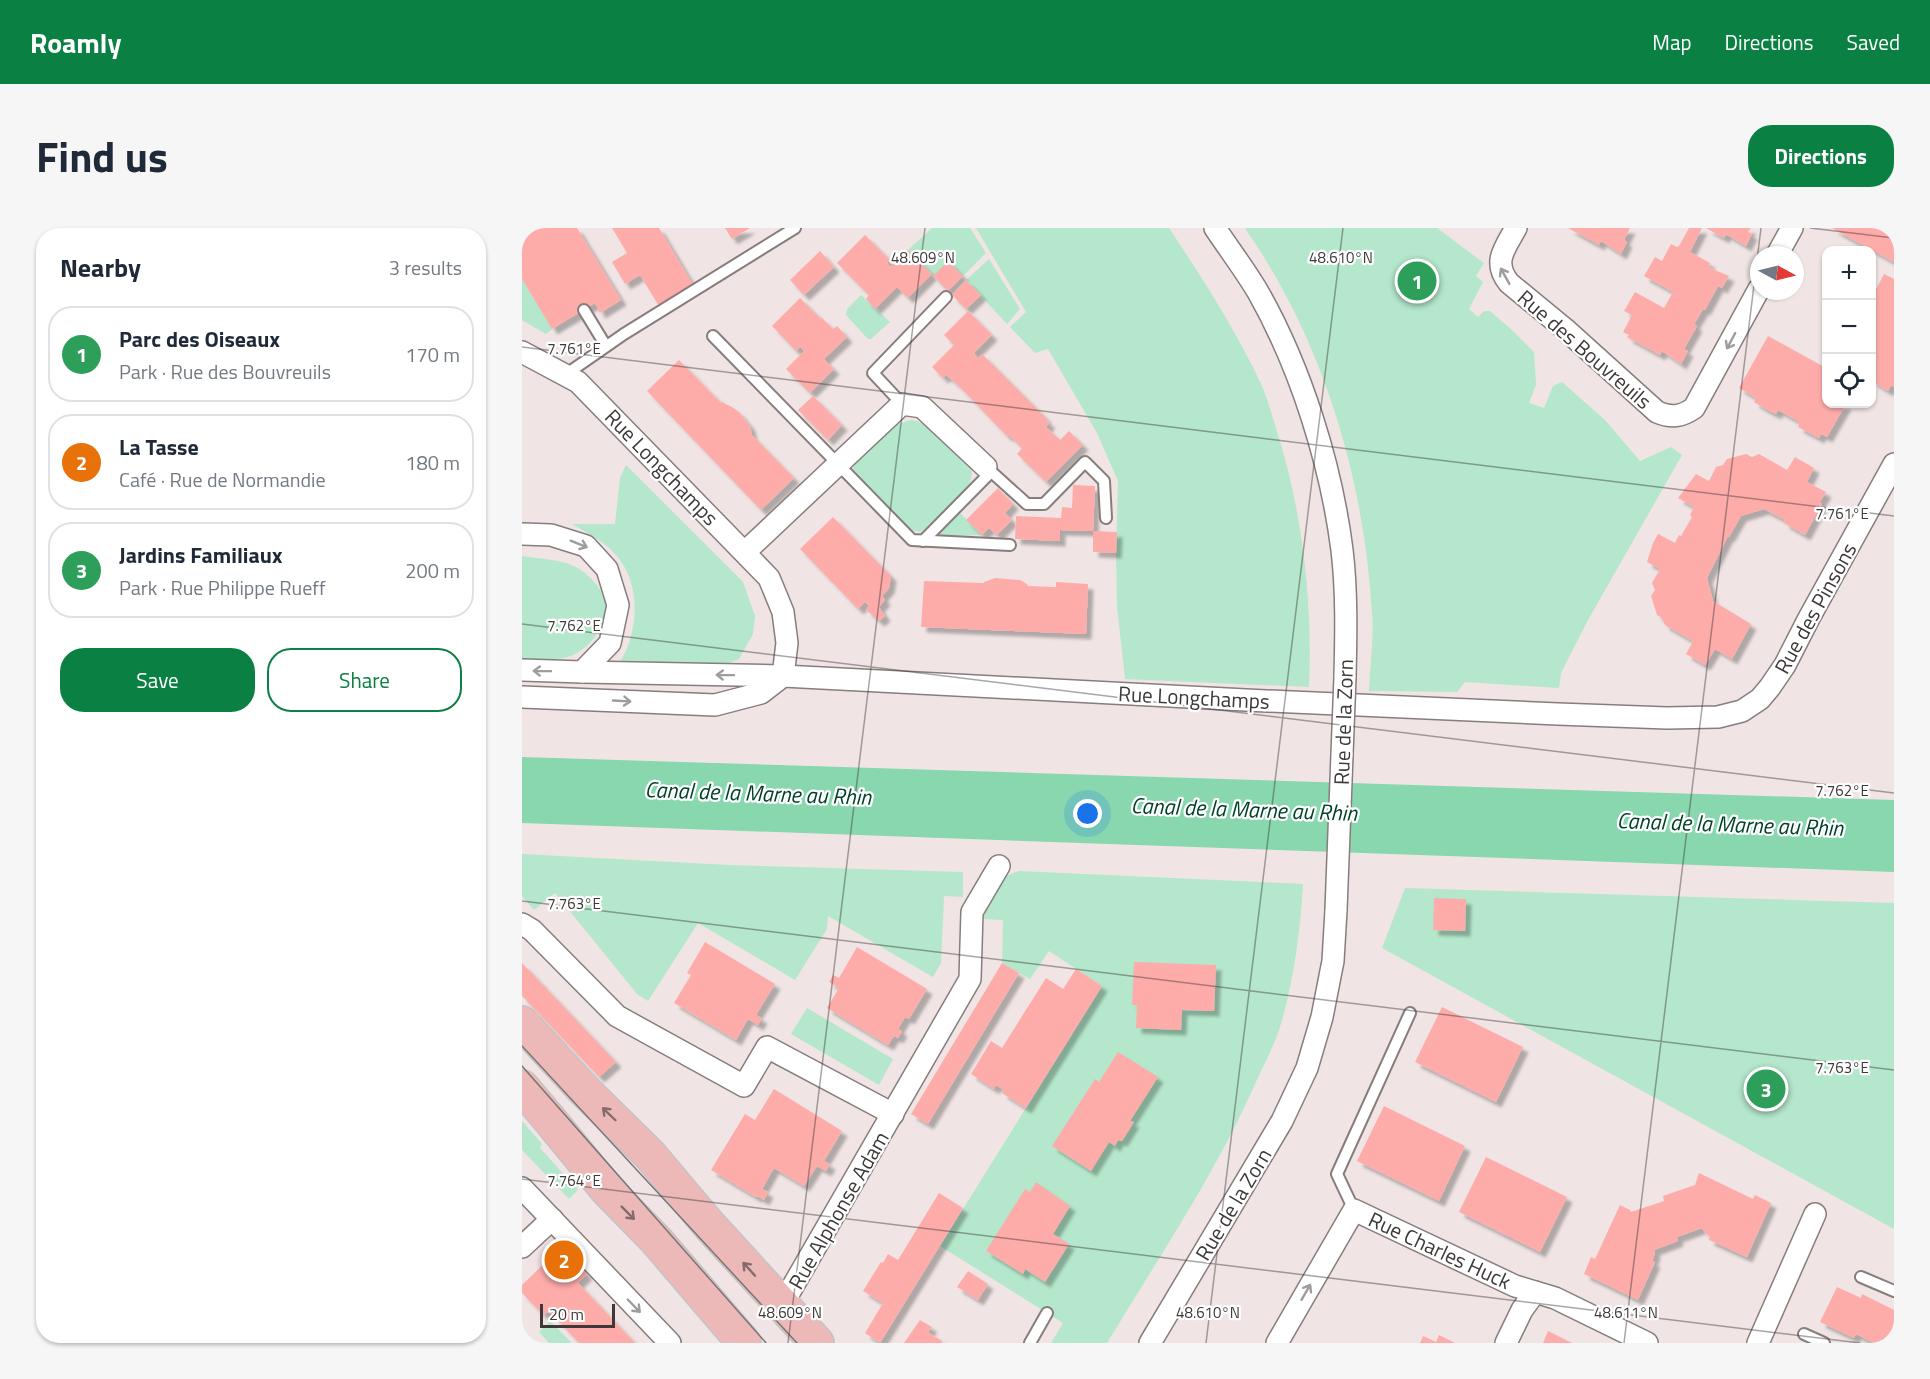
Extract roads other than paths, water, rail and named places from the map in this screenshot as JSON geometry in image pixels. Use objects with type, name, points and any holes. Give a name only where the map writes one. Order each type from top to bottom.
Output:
[{"type":"main road","points":[[522,1023],[650,1155],[710,1226],[817,1343]]},
{"type":"main road","points":[[522,1088],[608,1191],[656,1240],[744,1343]]},
{"type":"street","name":"Rue de la Zorn","points":[[1150,1343],[1282,1122],[1307,1068],[1322,1017],[1334,961],[1345,677],[1346,612],[1342,550],[1331,484],[1292,364],[1258,292],[1215,228]]},
{"type":"street","name":"Rue des Bouvreuils","points":[[1516,228],[1500,261],[1503,276],[1657,412],[1666,416],[1676,416],[1694,408],[1753,300]]},
{"type":"street","points":[[1783,246],[1792,228]]},
{"type":"street","name":"Rue Longchamps","points":[[522,352],[572,378],[769,578],[783,612],[787,643],[783,676],[1257,701],[1656,718],[1718,717],[1742,711]]},
{"type":"street","points":[[745,552],[902,404],[922,407],[989,470]]},
{"type":"street","name":"Rue des Pinsons","points":[[1742,711],[1760,699],[1785,665],[1894,464]]},
{"type":"street","points":[[522,534],[551,535],[586,546],[607,569],[618,605],[610,643],[582,672]]},
{"type":"street","points":[[522,670],[783,676]]},
{"type":"street","points":[[522,697],[715,705],[761,693],[783,676]]},
{"type":"street","name":"Rue Alphonse Adam","points":[[782,1305],[970,979],[972,912],[999,866]]},
{"type":"street","name":"Rue Alphonse Adam","points":[[522,924],[532,930],[617,1016],[744,1086],[767,1047],[893,1114]]},
{"type":"street","points":[[526,1192],[670,1343]]},
{"type":"street","name":"Rue Charles Huck","points":[[1277,1343],[1353,1210],[1515,1286],[1555,1298],[1644,1342]]},
{"type":"street","points":[[1758,1343],[1815,1214]]},
{"type":"street","points":[[522,1247],[552,1219]]},
{"type":"street","points":[[1506,1343],[1522,1310],[1535,1292]]},
{"type":"lane","points":[[572,378],[606,346],[795,228]]},
{"type":"lane","points":[[902,404],[873,373],[946,297]]},
{"type":"lane","points":[[584,310],[606,346]]},
{"type":"lane","points":[[713,336],[912,540],[1010,545]]},
{"type":"lane","points":[[923,541],[989,470],[1027,504],[1044,504],[1085,462],[1104,481],[1106,518]]},
{"type":"lane","points":[[1353,1210],[1337,1174],[1410,1013]]},
{"type":"lane","points":[[1861,1277],[1894,1291]]},
{"type":"lane","points":[[1029,1343],[1047,1313]]},
{"type":"lane","points":[[1804,1334],[1824,1343]]},
{"type":"water","name":"Canal de la Marne au Rhin","points":[[522,757],[1894,800],[1894,872],[522,823]]},
{"type":"tram line","points":[[522,1046],[797,1343]]},
{"type":"tram line","points":[[522,1066],[766,1343]]},
{"type":"place","name":"Parc des Oiseaux","points":[[1417,281]]},
{"type":"place","name":"Jardins Familiaux","points":[[1766,1089]]},
{"type":"place","name":"La Tasse","points":[[564,1260]]}]
